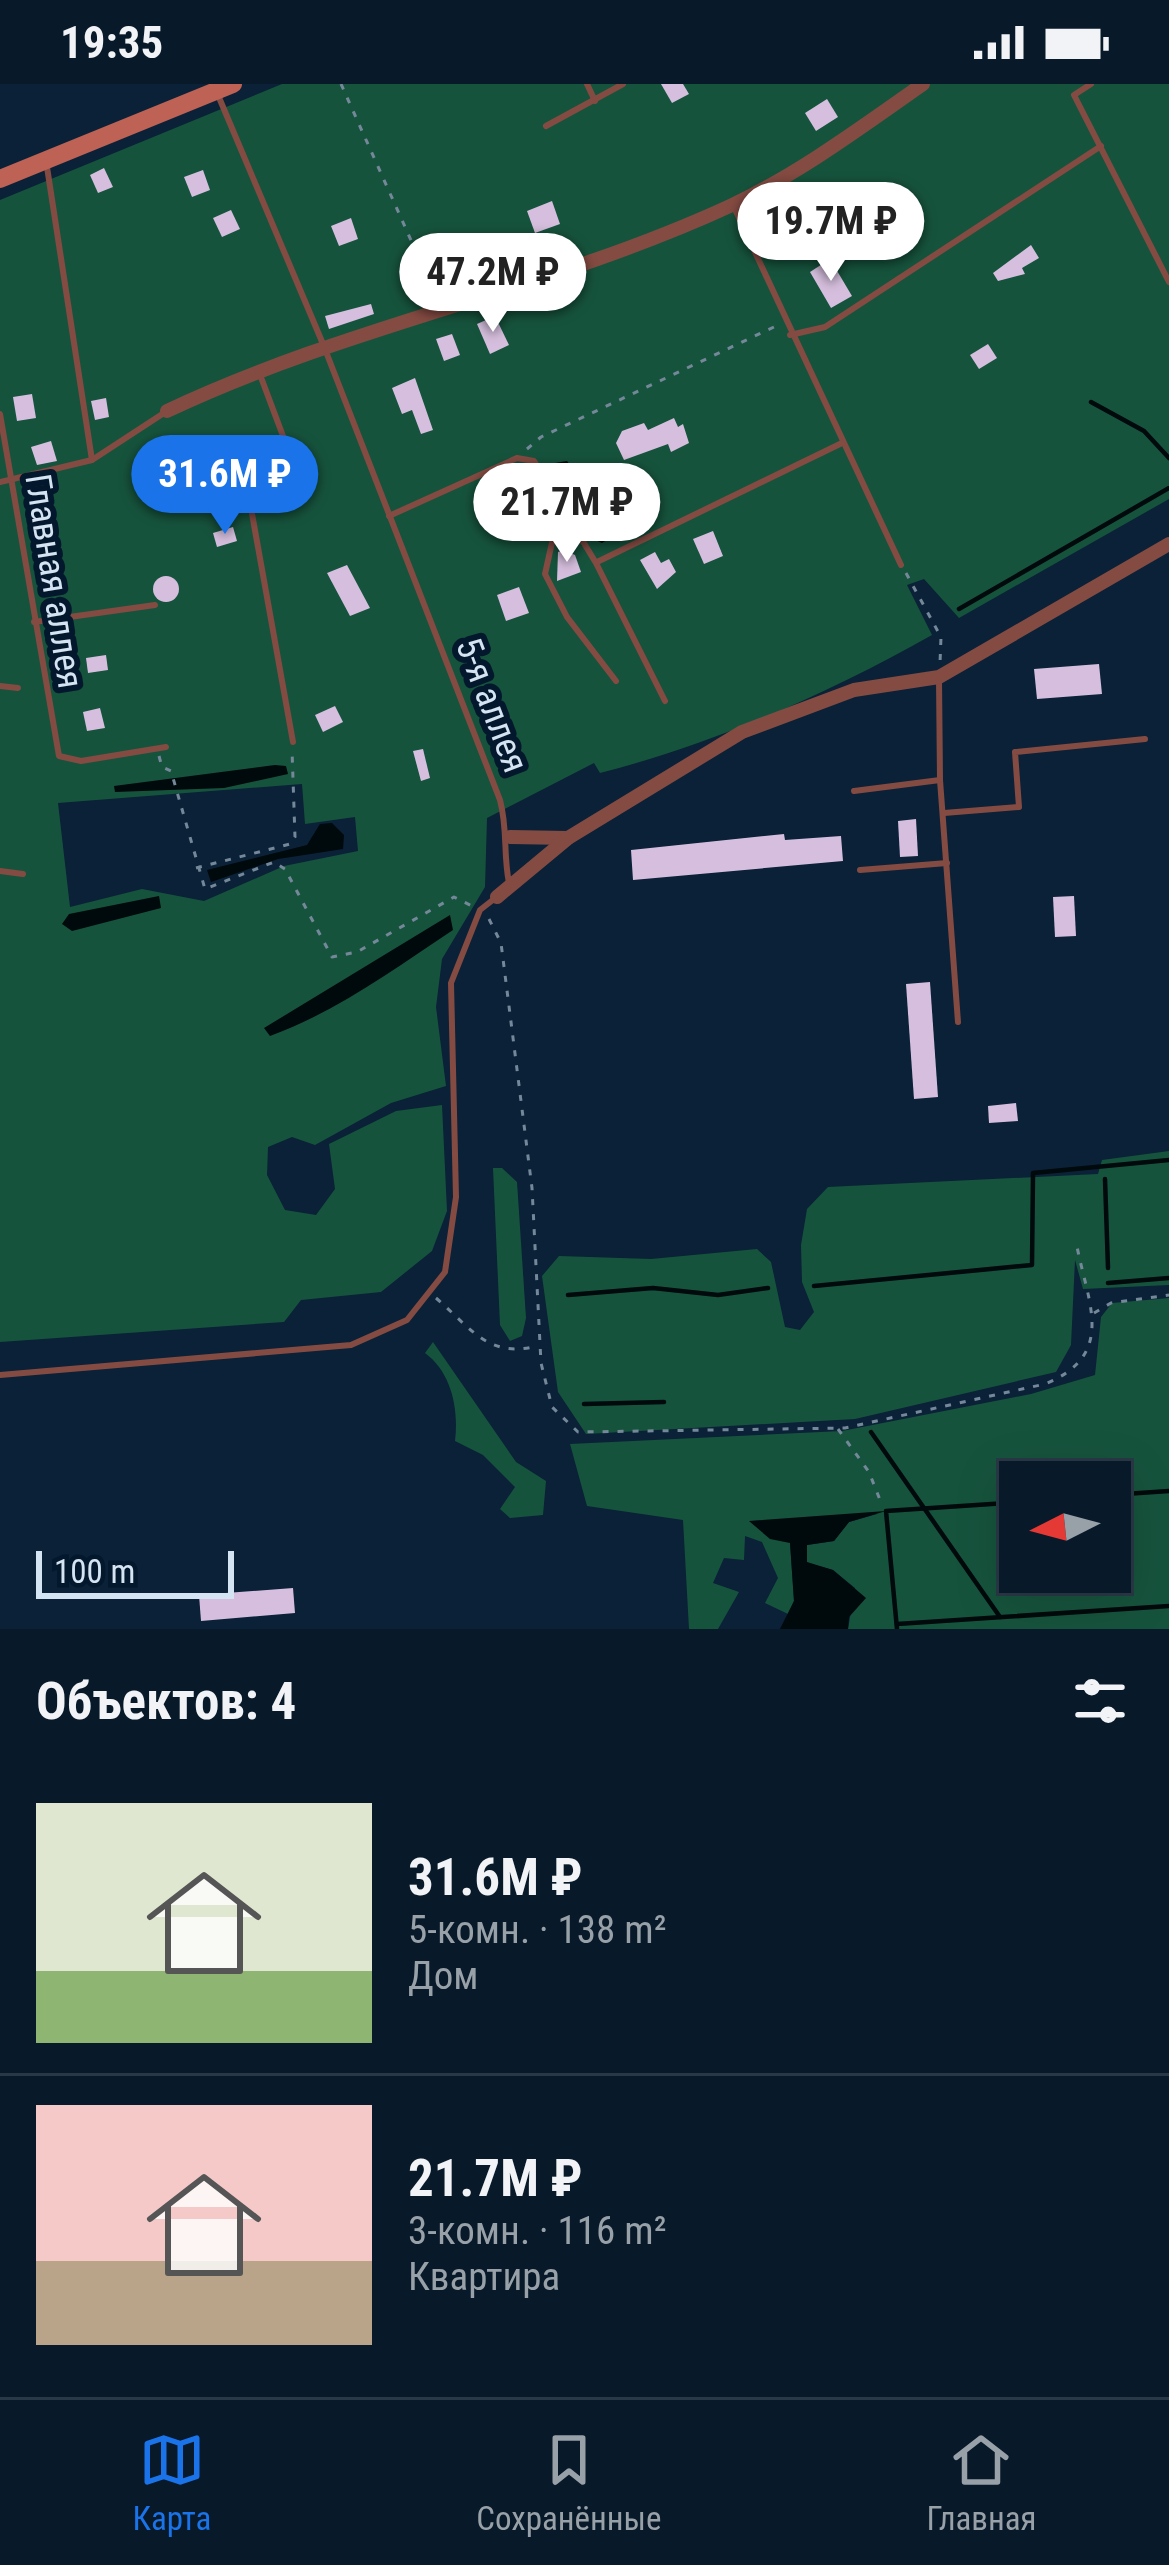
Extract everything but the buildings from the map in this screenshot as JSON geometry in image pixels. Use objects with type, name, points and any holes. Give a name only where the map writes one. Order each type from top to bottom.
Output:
[{"type":"main road","points":[[0,179],[225,88]]},
{"type":"street","points":[[166,411],[257,368],[323,344],[442,309],[733,205],[922,84]]},
{"type":"street","points":[[503,891],[568,838],[742,732],[854,690],[940,677],[1169,544]]},
{"type":"street","points":[[510,837],[568,838]]},
{"type":"lane","points":[[587,84],[595,101]]},
{"type":"lane","points":[[546,126],[623,84]]},
{"type":"lane","points":[[1091,84],[1074,95],[1169,281]]},
{"type":"lane","name":"5-я аллея","points":[[225,88],[510,837],[503,891]]},
{"type":"lane","points":[[790,335],[825,327],[1100,146]]},
{"type":"lane","points":[[46,161],[92,460]]},
{"type":"lane","points":[[733,205],[901,565]]},
{"type":"lane","points":[[1157,255],[1169,249]]},
{"type":"lane","points":[[257,368],[292,460],[254,480],[249,496],[293,742]]},
{"type":"lane","points":[[0,482],[92,460],[166,411]]},
{"type":"lane","name":"Главная аллея","points":[[0,414],[32,622],[59,756],[82,761],[162,748]]},
{"type":"lane","points":[[596,563],[842,443]]},
{"type":"lane","points":[[389,515],[517,458],[534,461],[596,563],[665,701]]},
{"type":"lane","points":[[575,527],[553,538],[545,574],[567,617],[616,681]]},
{"type":"lane","points":[[32,622],[155,604]]},
{"type":"lane","points":[[940,677],[940,781],[958,1022]]},
{"type":"lane","points":[[0,686],[18,688]]},
{"type":"lane","points":[[944,813],[1019,807],[1015,752],[1145,739]]},
{"type":"lane","points":[[854,791],[940,781]]},
{"type":"lane","points":[[860,870],[947,862]]},
{"type":"lane","points":[[0,871],[23,874]]},
{"type":"lane","points":[[0,1375],[351,1346],[406,1320],[445,1272],[455,1197],[451,983],[480,910],[503,891]]},
{"type":"path","points":[[341,84],[442,309]]},
{"type":"path","points":[[517,458],[541,437],[784,322]]},
{"type":"path","points":[[901,565],[940,637],[940,677]]},
{"type":"path","points":[[196,868],[290,844],[296,837],[293,742]]},
{"type":"path","points":[[162,748],[162,767],[171,772],[205,889],[274,862],[285,869],[332,957],[357,952],[454,897],[480,910],[496,926],[506,972],[532,1188],[539,1346],[552,1407],[578,1432],[838,1428],[1069,1374],[1084,1359],[1093,1313],[1076,1241]]},
{"type":"path","points":[[429,1292],[489,1347],[518,1351],[539,1346]]},
{"type":"path","points":[[1093,1313],[1111,1303],[1169,1295]]},
{"type":"path","points":[[838,1428],[869,1472],[882,1504]]},
{"type":"green space","points":[[282,84],[1169,84],[1169,499],[959,618],[924,579],[907,585],[932,635],[771,715],[600,773],[594,763],[487,818],[485,887],[442,959],[436,1007],[446,1086],[391,1103],[315,1145],[292,1137],[268,1147],[267,1175],[285,1210],[316,1215],[335,1189],[329,1144],[396,1111],[442,1105],[447,1211],[432,1251],[381,1292],[301,1300],[284,1322],[0,1342],[0,200]],"holes":[[[302,784],[305,824],[355,817],[358,851],[284,866],[204,901],[142,889],[70,907],[58,803]]]},
{"type":"green space","points":[[1169,1151],[1169,1285],[1083,1289],[1075,1260],[1071,1345],[1056,1372],[855,1419],[586,1434],[558,1392],[542,1276],[559,1256],[651,1259],[757,1249],[771,1262],[785,1327],[800,1330],[814,1312],[802,1282],[807,1209],[828,1187],[1098,1174],[1102,1160]]},
{"type":"green space","points":[[493,1168],[502,1168],[517,1182],[526,1318],[522,1336],[510,1341],[500,1325]]},
{"type":"green space","points":[[1169,1298],[1169,1629],[848,1629],[855,1588],[833,1570],[807,1563],[807,1545],[834,1541],[849,1522],[877,1514],[751,1521],[790,1542],[794,1601],[788,1614],[765,1603],[778,1578],[762,1542],[745,1536],[744,1560],[724,1558],[713,1583],[739,1592],[718,1629],[689,1629],[683,1520],[587,1506],[570,1444],[842,1431],[1031,1394],[1095,1375],[1101,1317],[1112,1303]]},
{"type":"green space","points":[[433,1342],[516,1462],[546,1481],[543,1515],[510,1518],[500,1509],[515,1487],[483,1455],[455,1441],[451,1392],[441,1370],[425,1353]]},
{"type":"shaded area","points":[[567,461],[611,518],[615,535],[602,543],[591,538],[552,472],[555,463]]},
{"type":"shaded area","points":[[286,766],[288,774],[224,788],[115,792],[114,786]]},
{"type":"shaded area","points":[[332,823],[344,835],[343,849],[278,859],[211,882],[207,870],[307,845],[320,824]]},
{"type":"shaded area","points":[[159,896],[161,908],[72,931],[62,924],[69,914]]},
{"type":"shaded area","points":[[450,915],[453,930],[364,989],[270,1036],[264,1028]]},
{"type":"shaded area","points":[[886,1511],[849,1522],[834,1541],[807,1545],[807,1562],[833,1570],[866,1598],[849,1617],[848,1629],[780,1629],[794,1601],[790,1543],[770,1539],[749,1521]]},
{"type":"waterway","points":[[1091,402],[1144,431],[1169,458]]},
{"type":"waterway","points":[[959,609],[1169,488]]},
{"type":"waterway","points":[[814,1286],[1032,1265],[1033,1173],[1169,1160]]},
{"type":"waterway","points":[[1105,1179],[1108,1268]]},
{"type":"waterway","points":[[1108,1283],[1169,1278]]},
{"type":"waterway","points":[[568,1295],[653,1288],[718,1295],[768,1288]]},
{"type":"waterway","points":[[584,1404],[664,1402]]},
{"type":"waterway","points":[[871,1432],[1000,1617]]},
{"type":"waterway","points":[[1131,1494],[1169,1491]]},
{"type":"waterway","points":[[897,1629],[886,1511],[999,1503]]},
{"type":"waterway","points":[[897,1624],[1169,1606]]}]
